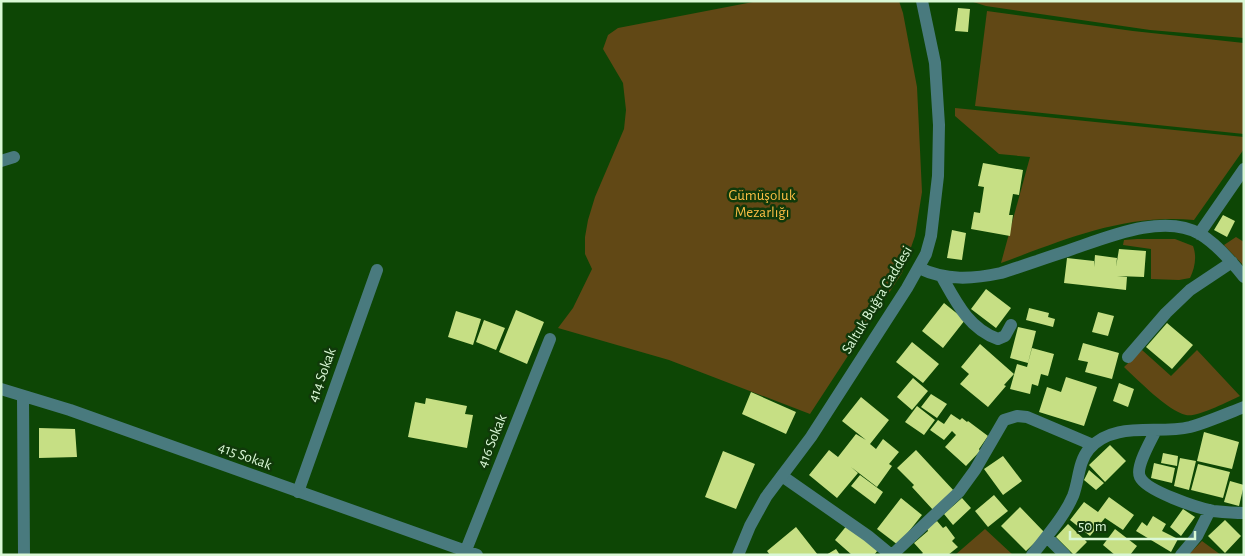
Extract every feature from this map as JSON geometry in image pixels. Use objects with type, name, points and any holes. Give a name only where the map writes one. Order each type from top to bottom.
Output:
[{"type":"street","name":"Saltuk Buğra Caddesi","points":[[738,555],[750,526],[766,497],[811,437],[919,268],[926,254],[931,236],[938,176],[939,125],[935,63],[922,1]]},
{"type":"street","points":[[1200,234],[1244,169]]},
{"type":"street","points":[[919,268],[942,277],[970,278],[1001,273],[1114,234],[1147,227],[1170,226],[1200,234],[1232,262],[1244,277]]},
{"type":"street","points":[[1128,357],[1166,313],[1190,290],[1232,262]]},
{"type":"street","name":"414 Sokak","points":[[298,492],[377,270]]},
{"type":"street","points":[[942,277],[956,303],[979,328],[998,339],[1005,336],[1011,325]]},
{"type":"street","name":"416 Sokak","points":[[469,553],[550,339]]},
{"type":"street","name":"415 Sokak","points":[[1,389],[70,410],[469,553]]},
{"type":"street","points":[[23,396],[24,555]]},
{"type":"street","points":[[1032,555],[1068,506],[1085,456],[1094,445],[1116,432],[1189,427],[1244,407]]},
{"type":"street","points":[[782,476],[892,555],[959,492],[975,470],[1004,420],[1017,416],[1027,417],[1094,445]]},
{"type":"street","points":[[1156,430],[1141,461],[1139,471],[1143,482],[1164,495],[1210,510],[1244,513]]},
{"type":"street","points":[[1181,555],[1197,536],[1210,510]]},
{"type":"street","points":[[1047,537],[1065,555]]},
{"type":"green space","name":"Gümüşoluk Mezarlığı","points":[[758,1],[899,1],[917,87],[922,192],[915,236],[902,273],[810,414],[669,360],[558,328],[573,308],[592,269],[585,254],[588,220],[595,197],[624,129],[626,110],[623,83],[603,49],[608,35],[618,28]]},
{"type":"green space","points":[[970,1],[1244,1],[1244,38],[1150,30],[986,6]]},
{"type":"green space","points":[[987,11],[1133,31],[1244,43],[1244,134],[975,106]]},
{"type":"green space","points":[[955,108],[1244,137],[1244,149],[1194,220],[1168,219],[1143,221],[1096,230],[1001,263],[1030,157],[999,154],[955,116]]},
{"type":"green space","points":[[1236,237],[1244,242],[1244,266],[1224,245]]},
{"type":"green space","points":[[1175,239],[1193,246],[1195,262],[1190,278],[1179,280],[1151,279],[1151,249],[1123,245],[1124,240]]},
{"type":"green space","points":[[1142,350],[1171,376],[1197,350],[1240,396],[1197,414],[1186,415],[1179,412],[1171,408],[1124,367]]},
{"type":"green space","points":[[985,529],[1013,555],[955,555]]},
{"type":"green space","points":[[1202,541],[1221,555],[1188,555]]},
{"type":"building","points":[[958,8],[970,9],[968,32],[955,31]]},
{"type":"building","points":[[983,163],[1023,170],[1019,195],[1013,194],[1009,215],[1013,215],[1010,236],[971,229],[974,212],[980,213],[984,187],[978,186]]},
{"type":"building","points":[[1223,215],[1235,221],[1227,237],[1214,230]]},
{"type":"building","points":[[952,230],[966,233],[962,260],[947,258]]},
{"type":"building","points":[[1119,249],[1146,251],[1144,277],[1117,276],[1127,277],[1126,290],[1064,283],[1067,258],[1094,261],[1094,267],[1095,255],[1117,258],[1116,267]]},
{"type":"building","points":[[986,289],[1011,308],[996,328],[971,309]]},
{"type":"building","points":[[944,303],[965,320],[943,348],[922,331]]},
{"type":"building","points":[[1029,308],[1049,313],[1048,317],[1055,319],[1053,327],[1026,320]]},
{"type":"building","points":[[516,310],[544,322],[527,364],[499,352]]},
{"type":"building","points":[[456,311],[481,319],[473,345],[448,337]]},
{"type":"building","points":[[1098,312],[1114,316],[1108,336],[1092,332]]},
{"type":"building","points":[[484,320],[505,328],[496,350],[476,342]]},
{"type":"building","points":[[1167,323],[1193,345],[1172,369],[1146,347]]},
{"type":"building","points":[[1018,327],[1036,331],[1028,363],[1010,358]]},
{"type":"building","points":[[912,342],[939,364],[923,383],[896,362]]},
{"type":"building","points":[[1083,343],[1119,353],[1112,379],[1085,372],[1088,362],[1078,360]]},
{"type":"building","points":[[980,344],[1014,374],[988,407],[960,384],[969,374],[961,367]]},
{"type":"building","points":[[1032,348],[1054,354],[1048,376],[1041,374],[1038,386],[1032,384],[1030,394],[1010,389],[1017,364],[1027,367]]},
{"type":"building","points":[[1066,377],[1097,387],[1084,426],[1039,412],[1047,387],[1061,392]]},
{"type":"building","points":[[913,378],[928,391],[912,410],[897,397]]},
{"type":"building","points":[[1119,383],[1134,389],[1128,407],[1113,401]]},
{"type":"building","points":[[751,392],[796,412],[786,434],[742,414]]},
{"type":"building","points":[[931,394],[947,404],[937,418],[921,407]]},
{"type":"building","points":[[861,397],[889,420],[870,444],[876,449],[883,439],[899,452],[889,464],[892,466],[877,487],[851,467],[858,473],[837,498],[809,475],[829,450],[838,457],[856,434],[866,440],[842,421]]},
{"type":"building","points":[[426,398],[467,406],[465,414],[473,415],[467,448],[408,437],[415,402],[425,404]]},
{"type":"building","points":[[917,406],[935,420],[924,435],[905,422]]},
{"type":"building","points":[[951,414],[960,420],[962,418],[968,421],[988,436],[979,449],[980,451],[966,466],[945,447],[956,435],[952,431],[944,440],[930,430],[938,420],[944,424]]},
{"type":"building","points":[[39,428],[75,429],[77,457],[39,458]]},
{"type":"building","points":[[1204,432],[1239,442],[1232,469],[1197,461]]},
{"type":"building","points":[[1110,445],[1126,461],[1105,482],[1089,465]]},
{"type":"building","points":[[916,450],[955,492],[934,511],[912,487],[914,485],[897,468]]},
{"type":"building","points":[[723,451],[755,464],[736,509],[705,497]]},
{"type":"building","points":[[1163,453],[1178,456],[1177,466],[1161,463]]},
{"type":"building","points":[[1003,456],[1022,481],[1003,495],[984,469]]},
{"type":"building","points":[[1180,458],[1196,461],[1189,490],[1174,486]]},
{"type":"building","points":[[1154,463],[1175,468],[1172,483],[1151,478]]},
{"type":"building","points":[[1198,464],[1230,472],[1223,498],[1191,490]]},
{"type":"building","points":[[1089,470],[1104,483],[1096,490],[1084,480]]},
{"type":"building","points":[[860,475],[883,492],[875,504],[851,486]]},
{"type":"building","points":[[1230,481],[1244,485],[1239,506],[1224,502]]},
{"type":"building","points":[[994,495],[1008,511],[988,527],[975,511]]},
{"type":"building","points":[[1109,497],[1134,515],[1123,530],[1105,518],[1090,536],[1070,520],[1084,502],[1098,512]]},
{"type":"building","points":[[901,498],[922,515],[898,545],[877,529]]},
{"type":"building","points":[[962,498],[971,508],[953,525],[944,514]]},
{"type":"building","points":[[1020,507],[1045,533],[1026,551],[1001,526]]},
{"type":"building","points":[[1183,509],[1195,517],[1181,536],[1170,527]]},
{"type":"building","points":[[1153,516],[1166,524],[1162,531],[1178,539],[1171,552],[1136,531],[1142,522],[1147,526]]},
{"type":"building","points":[[1225,520],[1241,536],[1225,553],[1208,536]]},
{"type":"building","points":[[937,521],[943,528],[946,526],[955,538],[952,541],[958,547],[948,555],[921,555],[923,553],[914,543],[928,531],[927,528]]},
{"type":"building","points":[[848,524],[878,550],[874,555],[852,555],[835,540]]},
{"type":"building","points":[[1068,524],[1087,542],[1074,555],[1056,537]]},
{"type":"building","points":[[796,527],[818,555],[770,555],[767,551]]},
{"type":"building","points":[[1115,529],[1137,546],[1130,555],[1115,555],[1103,545]]},
{"type":"building","points":[[836,549],[840,555],[826,555]]}]
